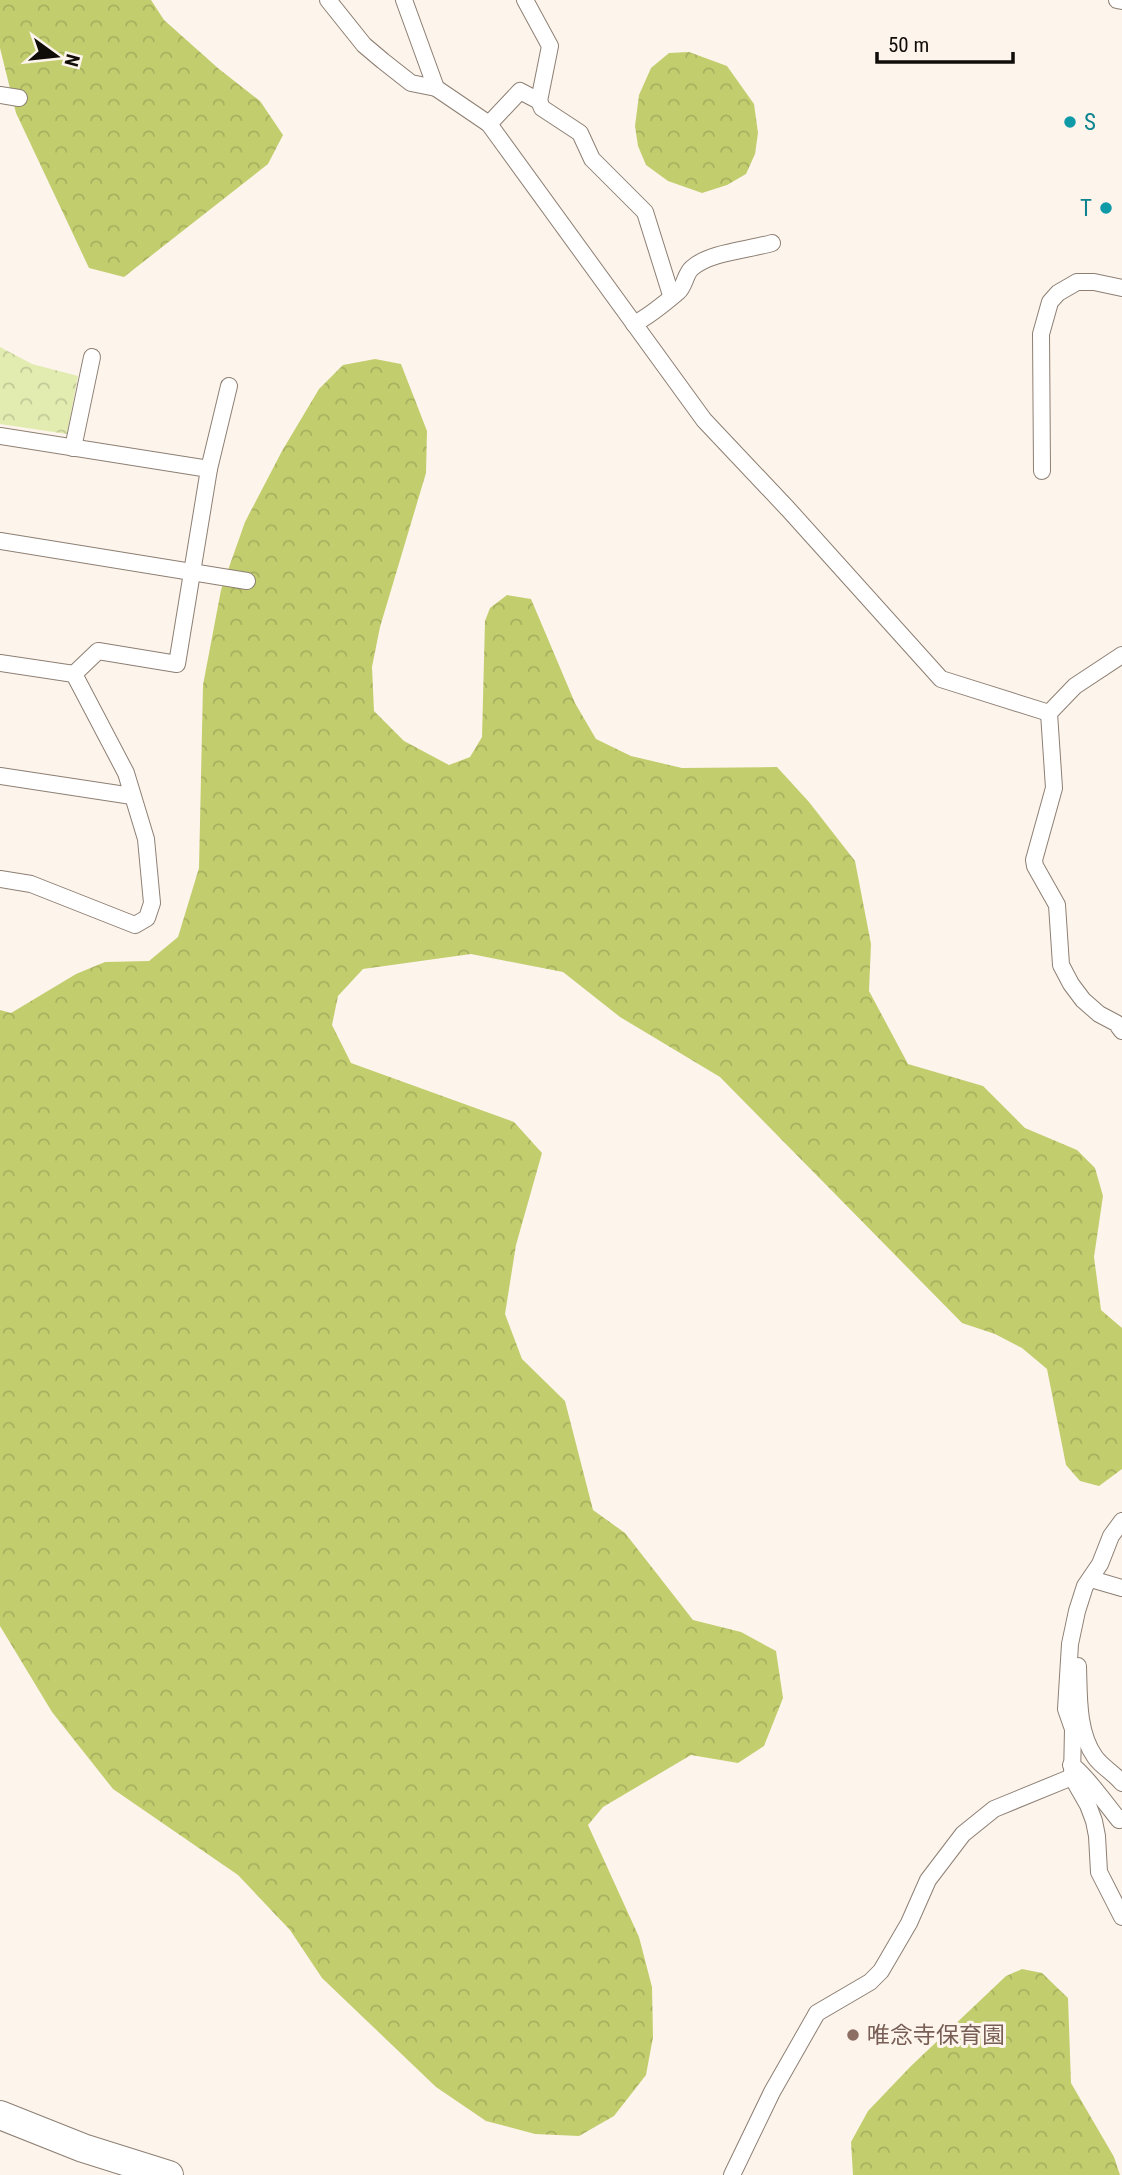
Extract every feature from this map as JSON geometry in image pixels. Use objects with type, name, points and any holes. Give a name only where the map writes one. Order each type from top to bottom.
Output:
[{"type":"highway","points":[[0,2115],[83,2148],[169,2175]]},
{"type":"highway","points":[[0,2133],[107,2175]]},
{"type":"street","points":[[328,0],[364,45],[411,83],[436,88],[489,124],[722,441],[788,509],[941,679],[1049,713]]},
{"type":"street","points":[[404,0],[436,88]]},
{"type":"street","points":[[524,0],[550,46],[538,101]]},
{"type":"street","points":[[489,124],[520,91],[538,101],[542,108],[580,133],[601,171],[628,193],[645,212],[671,295]]},
{"type":"street","points":[[0,95],[19,98]]},
{"type":"street","points":[[634,324],[657,312],[671,295],[678,292],[691,269],[699,264],[733,251],[772,243]]},
{"type":"street","points":[[1042,471],[1041,334],[1050,302],[1058,293],[1077,282],[1094,282],[1122,288]]},
{"type":"street","points":[[74,448],[92,357]]},
{"type":"street","points":[[74,674],[98,650],[177,664],[209,469],[229,386]]},
{"type":"street","points":[[0,436],[209,469]]},
{"type":"street","points":[[0,541],[247,581]]},
{"type":"street","points":[[1120,1025],[1098,1013],[1083,1000],[1061,965],[1057,905],[1035,866],[1034,850],[1054,788],[1049,713],[1075,686],[1122,655]]},
{"type":"street","points":[[0,663],[74,674]]},
{"type":"street","points":[[0,879],[31,884],[135,925],[147,918],[152,902],[146,839],[126,773],[74,674]]},
{"type":"street","points":[[0,776],[132,796]]},
{"type":"street","points":[[1122,1521],[1111,1535],[1106,1552],[1085,1586],[1077,1611],[1070,1644],[1066,1709],[1073,1729],[1071,1771],[1094,1821],[1099,1872],[1122,1917]]},
{"type":"street","points":[[1091,1579],[1122,1588]]},
{"type":"street","points":[[1077,1611],[1080,1708],[1084,1730],[1090,1751],[1097,1761],[1113,1772],[1122,1783]]},
{"type":"street","points":[[732,2175],[772,2092],[817,2013],[870,1982],[881,1971],[909,1923],[928,1880],[963,1834],[994,1809],[1077,1767],[1119,1820],[1122,1818]]},
{"type":"green space","points":[[0,0],[151,0],[164,20],[260,101],[283,135],[268,164],[124,277],[89,268],[16,113],[0,48]]},
{"type":"green space","points":[[689,52],[727,66],[754,104],[758,133],[755,154],[746,174],[727,185],[702,193],[668,181],[646,165],[638,146],[635,126],[639,95],[651,68],[669,53]]},
{"type":"green space","points":[[0,347],[32,364],[78,376],[67,434],[0,424]]},
{"type":"green space","points":[[375,359],[401,364],[427,431],[426,473],[380,627],[372,667],[374,711],[404,741],[449,765],[470,757],[482,737],[485,621],[490,608],[507,595],[531,599],[575,703],[596,739],[631,756],[682,768],[777,767],[809,802],[855,861],[871,944],[869,991],[908,1064],[983,1086],[1025,1128],[1077,1150],[1095,1168],[1103,1196],[1094,1257],[1101,1310],[1122,1328],[1122,1469],[1099,1486],[1080,1481],[1066,1465],[1047,1369],[1022,1348],[995,1334],[962,1323],[720,1077],[620,1017],[563,972],[471,954],[363,969],[338,996],[332,1025],[351,1063],[514,1122],[542,1153],[516,1245],[505,1314],[522,1359],[565,1401],[593,1510],[625,1533],[693,1620],[741,1632],[776,1651],[783,1698],[764,1746],[738,1763],[691,1755],[603,1807],[588,1825],[639,1937],[652,1987],[653,2037],[646,2075],[614,2116],[579,2136],[535,2134],[486,2121],[436,2087],[322,1978],[290,1930],[238,1875],[113,1789],[52,1712],[0,1626],[0,1010],[11,1013],[76,974],[105,962],[149,961],[178,937],[199,868],[203,685],[221,590],[245,522],[282,451],[319,389],[343,365]]},
{"type":"green space","points":[[1022,1969],[1042,1973],[1068,1998],[1071,2083],[1114,2157],[1120,2175],[853,2175],[851,2142],[868,2111],[1006,1976]]},
{"type":"place","name":"S","points":[[1070,122]]},
{"type":"place","name":"T","points":[[1106,208]]},
{"type":"place","name":"唯念寺保育園","points":[[853,2035]]}]
